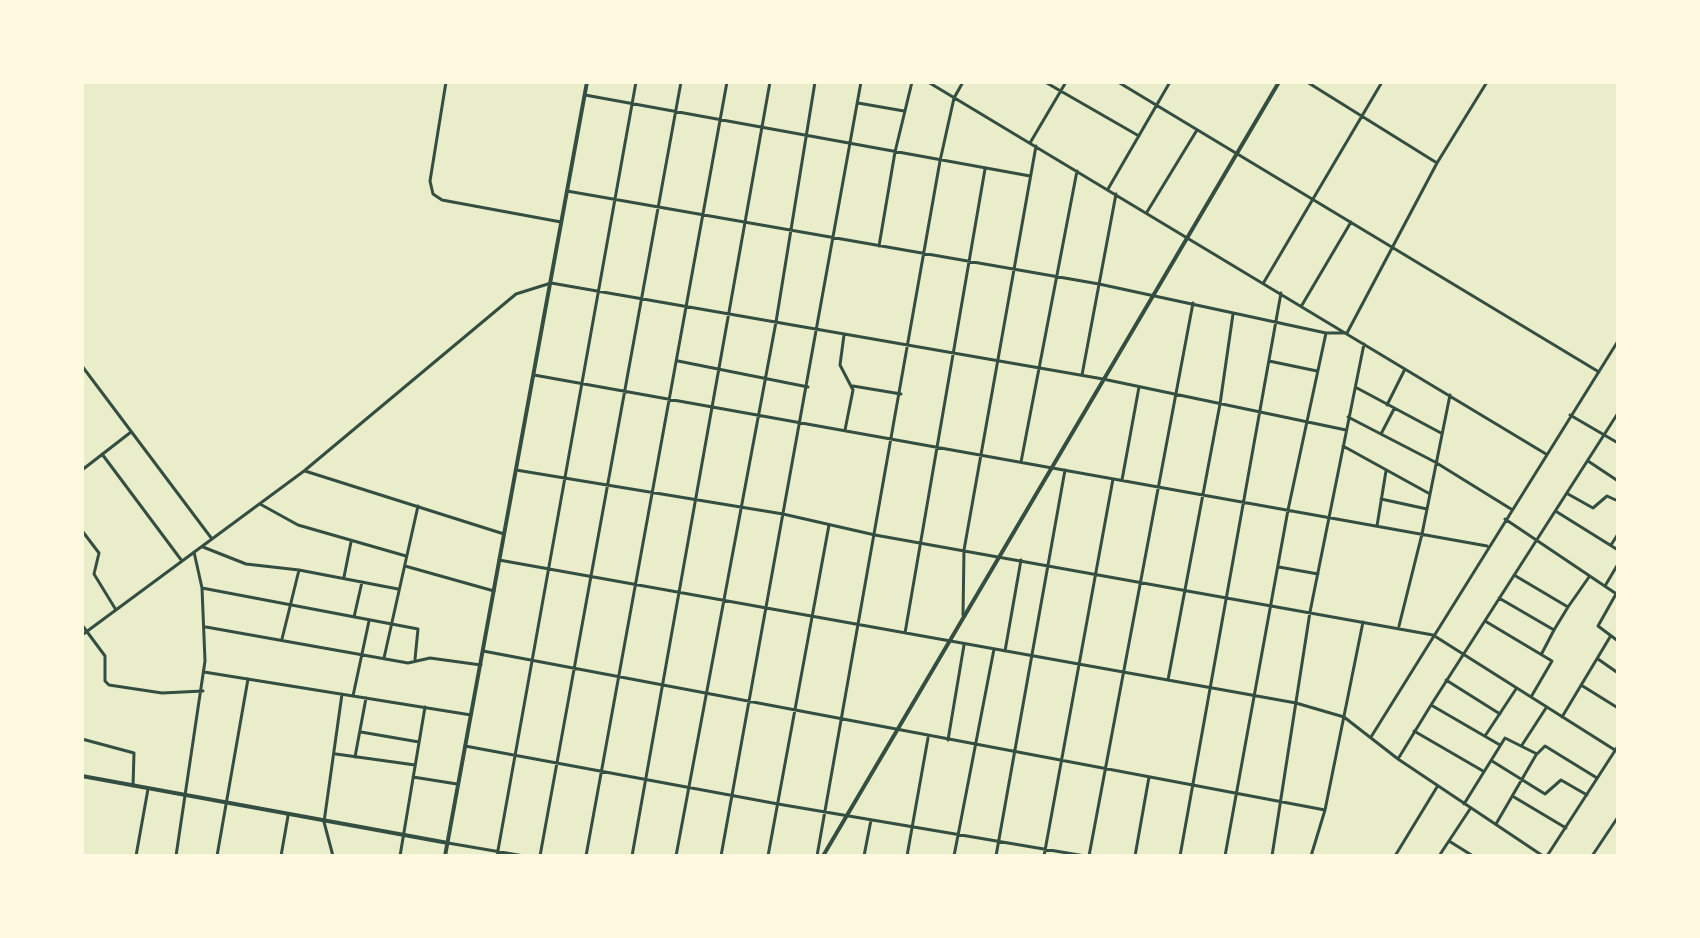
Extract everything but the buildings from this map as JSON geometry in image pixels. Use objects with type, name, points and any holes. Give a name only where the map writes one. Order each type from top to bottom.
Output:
[{"type":"street","points":[[446,82],[430,181],[433,194],[442,200],[561,222]]},
{"type":"street","points":[[445,856],[587,82]]},
{"type":"street","points":[[497,854],[636,82]]},
{"type":"street","points":[[540,856],[681,82]]},
{"type":"street","points":[[586,856],[727,82]]},
{"type":"street","points":[[632,856],[770,82]]},
{"type":"street","points":[[676,856],[756,415],[776,322],[815,82]]},
{"type":"street","points":[[721,856],[861,82]]},
{"type":"street","points":[[879,246],[895,152],[912,82]]},
{"type":"street","points":[[928,82],[1546,454]]},
{"type":"street","points":[[817,856],[926,254],[940,161],[954,98],[963,82]]},
{"type":"street","points":[[1045,82],[1139,136]]},
{"type":"street","points":[[1030,143],[1066,82]]},
{"type":"street","points":[[1118,82],[1599,372]]},
{"type":"street","points":[[1108,189],[1170,82]]},
{"type":"street","points":[[823,856],[1279,82]]},
{"type":"street","points":[[1307,82],[1437,163]]},
{"type":"street","points":[[1264,282],[1382,82]]},
{"type":"street","points":[[1347,333],[1437,163],[1487,82]]},
{"type":"street","points":[[585,95],[1031,176]]},
{"type":"street","points":[[858,103],[904,111]]},
{"type":"street","points":[[1147,212],[1198,129]]},
{"type":"street","points":[[963,615],[964,550],[1036,146]]},
{"type":"street","points":[[905,633],[985,169]]},
{"type":"street","points":[[1021,462],[1078,171]]},
{"type":"street","points":[[567,191],[1099,284],[1326,333],[1347,333]]},
{"type":"street","points":[[1082,376],[1116,194]]},
{"type":"street","points":[[1302,305],[1351,221]]},
{"type":"street","points":[[82,635],[304,471],[516,294],[551,283],[1103,379],[1346,430]]},
{"type":"street","points":[[1180,856],[1281,293]]},
{"type":"street","points":[[465,746],[845,816],[1087,856],[1193,303]]},
{"type":"street","points":[[1168,680],[1220,404],[1233,313]]},
{"type":"street","points":[[1225,856],[1288,510],[1326,333]]},
{"type":"street","points":[[844,334],[840,365],[853,385],[845,430]]},
{"type":"street","points":[[1371,737],[1487,546],[1618,341]]},
{"type":"street","points":[[1272,856],[1310,612],[1364,343]]},
{"type":"street","points":[[677,360],[808,387]]},
{"type":"street","points":[[1269,361],[1317,371]]},
{"type":"street","points":[[82,366],[212,539]]},
{"type":"street","points":[[1387,405],[1405,369]]},
{"type":"street","points":[[534,375],[1487,546]]},
{"type":"street","points":[[853,385],[901,394]]},
{"type":"street","points":[[1122,480],[1139,387]]},
{"type":"street","points":[[1355,387],[1441,433]]},
{"type":"street","points":[[1399,626],[1422,534],[1450,395]]},
{"type":"street","points":[[1381,434],[1394,408]]},
{"type":"street","points":[[1398,759],[1618,413]]},
{"type":"street","points":[[1570,415],[1618,443]]},
{"type":"street","points":[[1348,417],[1435,462],[1511,509]]},
{"type":"street","points":[[82,470],[131,432]]},
{"type":"street","points":[[1343,446],[1430,494]]},
{"type":"street","points":[[102,454],[182,561]]},
{"type":"street","points":[[1588,461],[1618,481]]},
{"type":"street","points":[[499,560],[1296,703],[1344,717],[1437,786],[1545,856],[1617,750],[1433,635],[1399,626],[875,535],[783,514],[516,470]]},
{"type":"street","points":[[996,856],[1065,470]]},
{"type":"street","points":[[1377,526],[1386,470]]},
{"type":"street","points":[[304,471],[504,534]]},
{"type":"street","points":[[1044,856],[1113,479]]},
{"type":"street","points":[[1567,493],[1591,507],[1607,496],[1618,501]]},
{"type":"street","points":[[1381,499],[1427,509]]},
{"type":"street","points":[[260,504],[298,525],[406,556]]},
{"type":"street","points":[[384,658],[418,506]]},
{"type":"street","points":[[1555,511],[1618,550]]},
{"type":"street","points":[[1505,519],[1617,594],[1598,626],[1618,641]]},
{"type":"street","points":[[768,856],[829,525]]},
{"type":"street","points":[[82,532],[99,553],[94,574],[116,610]]},
{"type":"street","points":[[1611,545],[1618,534]]},
{"type":"street","points":[[344,577],[351,542]]},
{"type":"street","points":[[202,546],[246,564],[344,577],[398,589]]},
{"type":"street","points":[[176,856],[203,691],[206,627],[194,552]]},
{"type":"street","points":[[1005,651],[1021,560]]},
{"type":"street","points":[[1605,586],[1618,564]]},
{"type":"street","points":[[404,566],[494,591]]},
{"type":"street","points":[[1278,567],[1318,574]]},
{"type":"street","points":[[281,639],[299,570]]},
{"type":"street","points":[[1514,575],[1568,607]]},
{"type":"street","points":[[1542,653],[1589,575]]},
{"type":"street","points":[[354,617],[362,581]]},
{"type":"street","points":[[202,588],[418,629],[415,659]]},
{"type":"street","points":[[1499,598],[1554,630]]},
{"type":"street","points":[[353,696],[369,620]]},
{"type":"street","points":[[1484,621],[1542,653],[1552,664],[1531,697]]},
{"type":"street","points":[[1311,856],[1325,810],[1363,622]]},
{"type":"street","points":[[82,625],[105,656],[105,681],[109,685],[162,693],[203,691]]},
{"type":"street","points":[[206,627],[408,663],[415,659],[481,665]]},
{"type":"street","points":[[1562,717],[1610,637]]},
{"type":"street","points":[[948,740],[964,644]]},
{"type":"street","points":[[954,856],[994,649]]},
{"type":"street","points":[[483,651],[1325,810]]},
{"type":"street","points":[[1597,659],[1618,673]]},
{"type":"street","points":[[204,672],[471,715]]},
{"type":"street","points":[[217,856],[248,679]]},
{"type":"street","points":[[1446,680],[1500,714]]},
{"type":"street","points":[[1581,685],[1618,708]]},
{"type":"street","points":[[1485,736],[1517,688]]},
{"type":"street","points":[[333,856],[324,822],[342,694]]},
{"type":"street","points":[[355,757],[366,698]]},
{"type":"street","points":[[1431,705],[1500,745]]},
{"type":"street","points":[[400,856],[425,707]]},
{"type":"street","points":[[1522,745],[1547,707]]},
{"type":"street","points":[[1414,731],[1485,772]]},
{"type":"street","points":[[361,732],[419,742]]},
{"type":"street","points":[[907,856],[928,737]]},
{"type":"street","points":[[1464,804],[1508,737],[1537,754]]},
{"type":"street","points":[[82,739],[134,753],[133,786]]},
{"type":"street","points":[[1496,824],[1537,754],[1545,746],[1597,778]]},
{"type":"street","points":[[334,754],[415,765]]},
{"type":"street","points":[[1492,761],[1547,794],[1561,780],[1587,795]]},
{"type":"street","points":[[82,776],[403,838],[524,856]]},
{"type":"street","points":[[1135,856],[1149,776]]},
{"type":"street","points":[[413,777],[458,785]]},
{"type":"street","points":[[1395,856],[1437,786]]},
{"type":"street","points":[[136,856],[148,789]]},
{"type":"street","points":[[1512,796],[1566,828]]},
{"type":"street","points":[[1439,856],[1471,808]]},
{"type":"street","points":[[281,856],[288,816]]},
{"type":"street","points":[[1592,856],[1618,817]]},
{"type":"street","points":[[864,856],[871,820]]},
{"type":"street","points":[[1449,841],[1473,856]]}]
